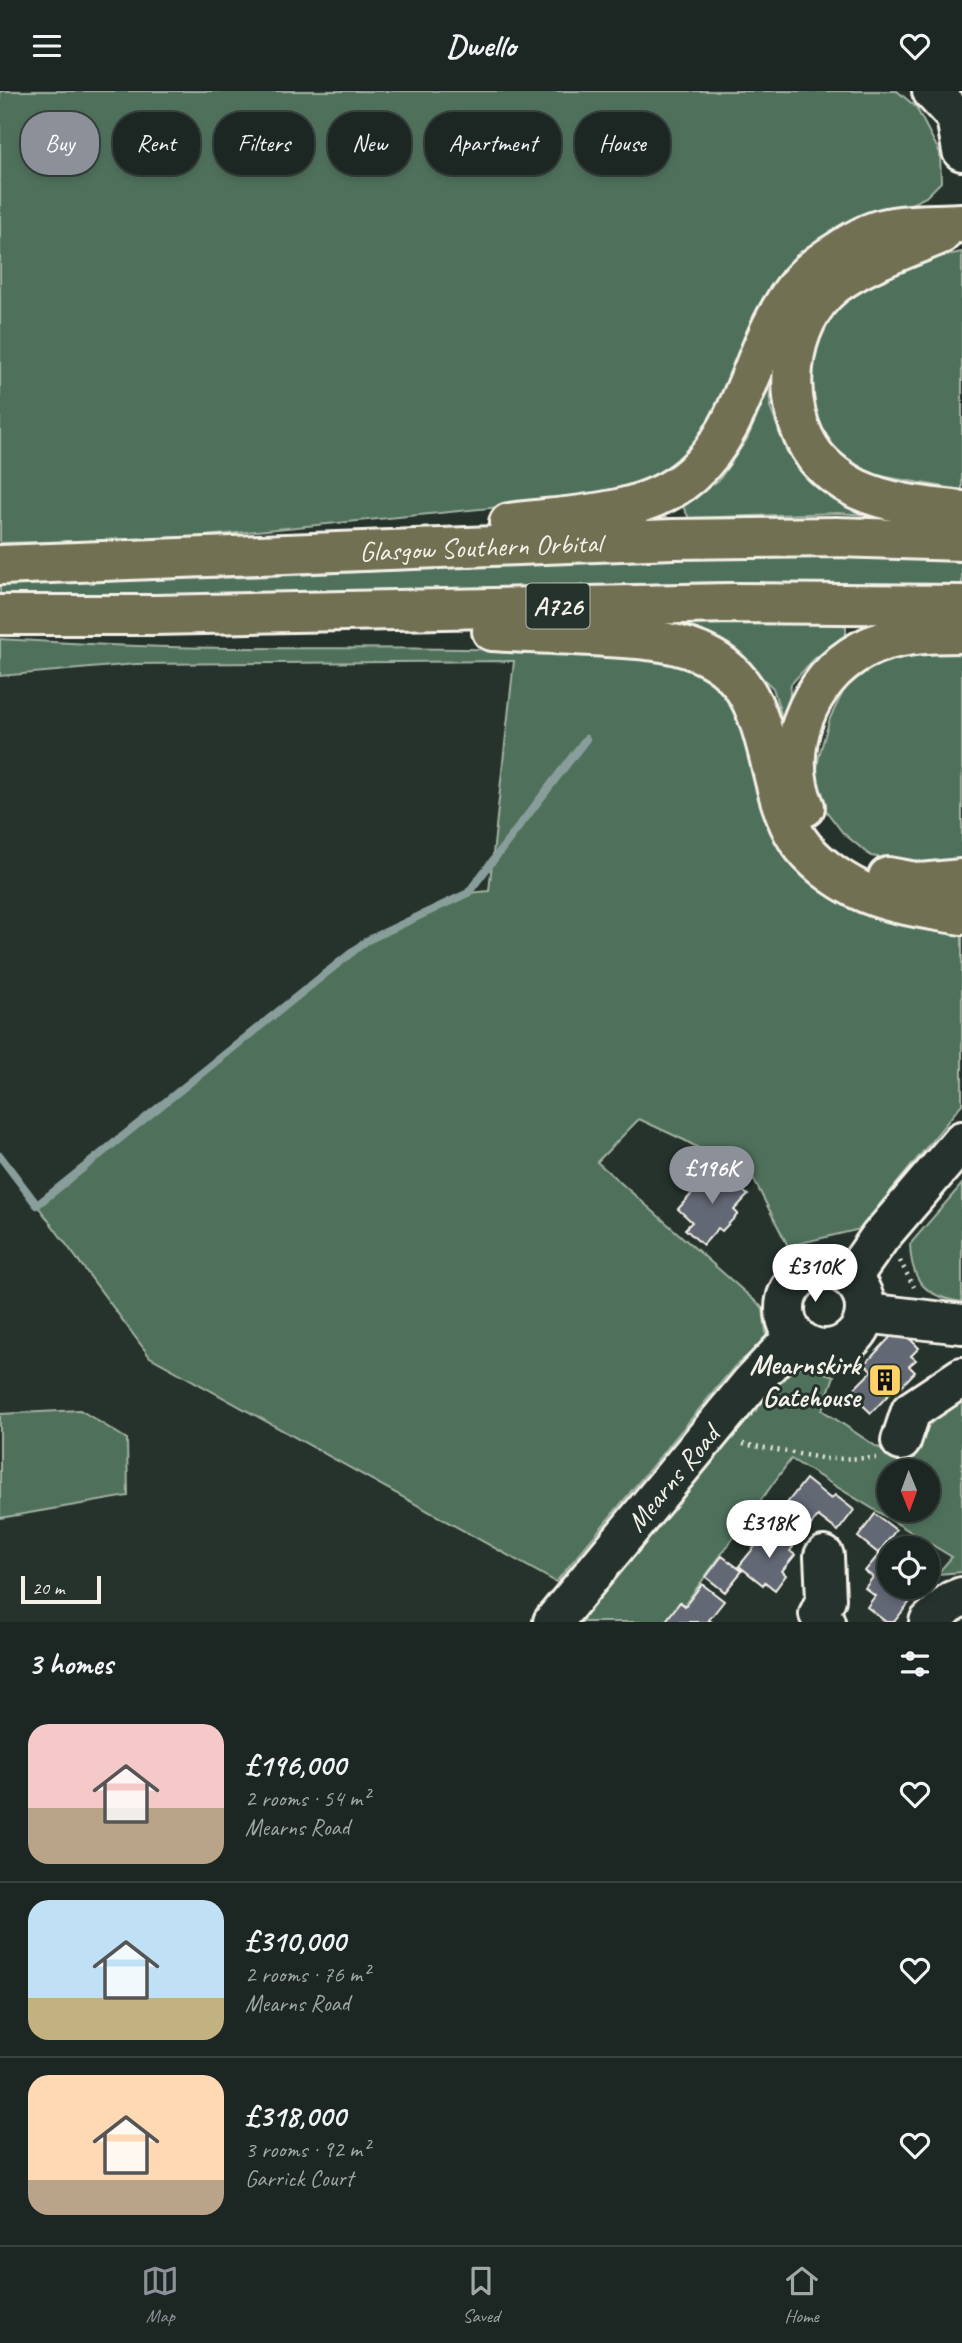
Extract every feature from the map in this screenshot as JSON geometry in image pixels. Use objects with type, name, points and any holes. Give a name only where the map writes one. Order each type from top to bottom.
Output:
[{"type":"highway","points":[[962,224],[872,264],[834,285],[804,322],[797,343],[793,388],[800,428],[816,457],[834,473],[857,489],[881,497],[962,511]]},
{"type":"highway","points":[[246,557],[638,504],[690,476],[710,455],[727,431],[751,381],[767,336],[783,307],[799,283],[820,263],[849,244],[882,229],[962,224]]},
{"type":"highway","name":"Glasgow Southern Orbital","points":[[0,565],[673,539],[836,537],[962,541]]},
{"type":"highway","name":"A726","points":[[0,615],[154,615],[733,603],[962,605]]},
{"type":"highway","points":[[154,615],[639,639],[673,643],[694,650],[727,669],[750,699],[759,719],[780,800],[798,840],[811,855],[833,874],[860,890],[905,904],[962,915]]},
{"type":"highway","points":[[962,633],[907,636],[886,641],[862,650],[846,662],[817,691],[797,735],[795,759],[797,782],[803,803],[812,820],[823,837],[853,863],[873,873],[921,883],[962,879]]},
{"type":"street","points":[[932,91],[956,117],[962,151]]},
{"type":"street","points":[[851,1278],[880,1237],[962,1141]]},
{"type":"street","points":[[817,1269],[844,1272],[851,1278],[861,1290],[865,1302],[860,1328],[852,1339],[841,1346],[827,1349],[814,1348],[801,1342],[786,1320],[784,1307],[794,1282],[804,1273],[817,1269]]},
{"type":"street","points":[[865,1313],[962,1324]]},
{"type":"street","name":"Mearns Road","points":[[553,1622],[750,1384],[795,1336]]},
{"type":"street","points":[[890,1450],[911,1411],[962,1377]]},
{"type":"street","points":[[815,1619],[826,1599],[824,1556]]},
{"type":"street","points":[[929,1622],[952,1601],[962,1597]]},
{"type":"path","points":[[880,1237],[902,1263],[917,1291],[914,1319]]},
{"type":"path","points":[[707,1437],[827,1459],[890,1450]]},
{"type":"green space","points":[[0,91],[897,91],[916,107],[940,153],[941,182],[926,197],[829,244],[711,435],[684,464],[634,491],[542,503],[176,539],[0,543]]},
{"type":"green space","points":[[962,252],[962,490],[863,473],[826,446],[808,407],[814,326],[839,296],[892,266]]},
{"type":"green space","points":[[770,386],[770,407],[787,452],[827,492],[883,516],[838,513],[689,518],[682,505],[719,480],[747,439]]},
{"type":"green space","points":[[885,556],[962,559],[962,585],[723,582],[109,598],[0,597],[0,583],[254,577],[592,561]]},
{"type":"green space","points":[[680,624],[840,624],[846,626],[846,636],[814,659],[791,684],[786,730],[773,688],[703,631]]},
{"type":"green space","points":[[0,639],[170,647],[599,653],[644,656],[684,663],[716,682],[742,720],[753,743],[781,835],[962,926],[962,1104],[880,1204],[869,1227],[788,1246],[753,1178],[639,1119],[597,1162],[763,1308],[767,1340],[735,1366],[556,1582],[150,1357],[37,1205],[366,941],[468,893],[489,891],[514,661],[136,664],[0,676]]},
{"type":"green space","points":[[962,649],[962,861],[923,865],[871,856],[843,833],[824,808],[816,776],[830,718],[845,688],[886,656]]},
{"type":"green space","points":[[962,1184],[962,1302],[938,1296],[922,1285],[913,1268],[910,1244]]},
{"type":"green space","points":[[783,1367],[808,1367],[834,1376],[822,1410],[877,1447],[907,1458],[918,1428],[962,1390],[962,1572],[940,1574],[952,1557],[940,1550],[940,1536],[918,1536],[896,1523],[940,1523],[940,1459],[877,1459],[877,1511],[791,1459],[672,1622],[579,1622]]},
{"type":"green space","points":[[80,1410],[127,1439],[128,1496],[0,1518],[0,1414]]},
{"type":"building","points":[[715,1168],[748,1195],[734,1210],[738,1214],[722,1231],[718,1228],[703,1245],[685,1229],[692,1222],[678,1209]]},
{"type":"building","name":"Mearnskirk Gatehouse","points":[[895,1332],[905,1334],[919,1348],[911,1356],[916,1360],[909,1366],[915,1372],[871,1413],[850,1393],[872,1371],[865,1364]]},
{"type":"building","points":[[806,1479],[831,1499],[835,1495],[854,1510],[838,1531],[818,1516],[810,1526],[807,1523],[798,1535],[776,1517]]},
{"type":"building","points":[[875,1514],[877,1523],[887,1523],[896,1530],[891,1536],[877,1536],[877,1552],[858,1537]]},
{"type":"building","points":[[769,1529],[793,1547],[790,1551],[795,1555],[782,1571],[786,1575],[775,1590],[765,1582],[763,1585],[739,1566]]},
{"type":"building","points":[[722,1556],[742,1571],[725,1592],[706,1577]]},
{"type":"building","points":[[877,1557],[877,1599],[912,1599],[894,1622],[886,1622],[867,1607],[875,1596],[865,1588],[873,1577],[865,1571]]},
{"type":"building","points":[[702,1584],[724,1601],[709,1620],[712,1622],[665,1622],[680,1602],[685,1606]]},
{"type":"waterway","points":[[0,1156],[37,1205],[366,941],[468,893],[586,739]]},
{"type":"place","name":"Mearnskirk Gatehouse","points":[[885,1380]]}]
